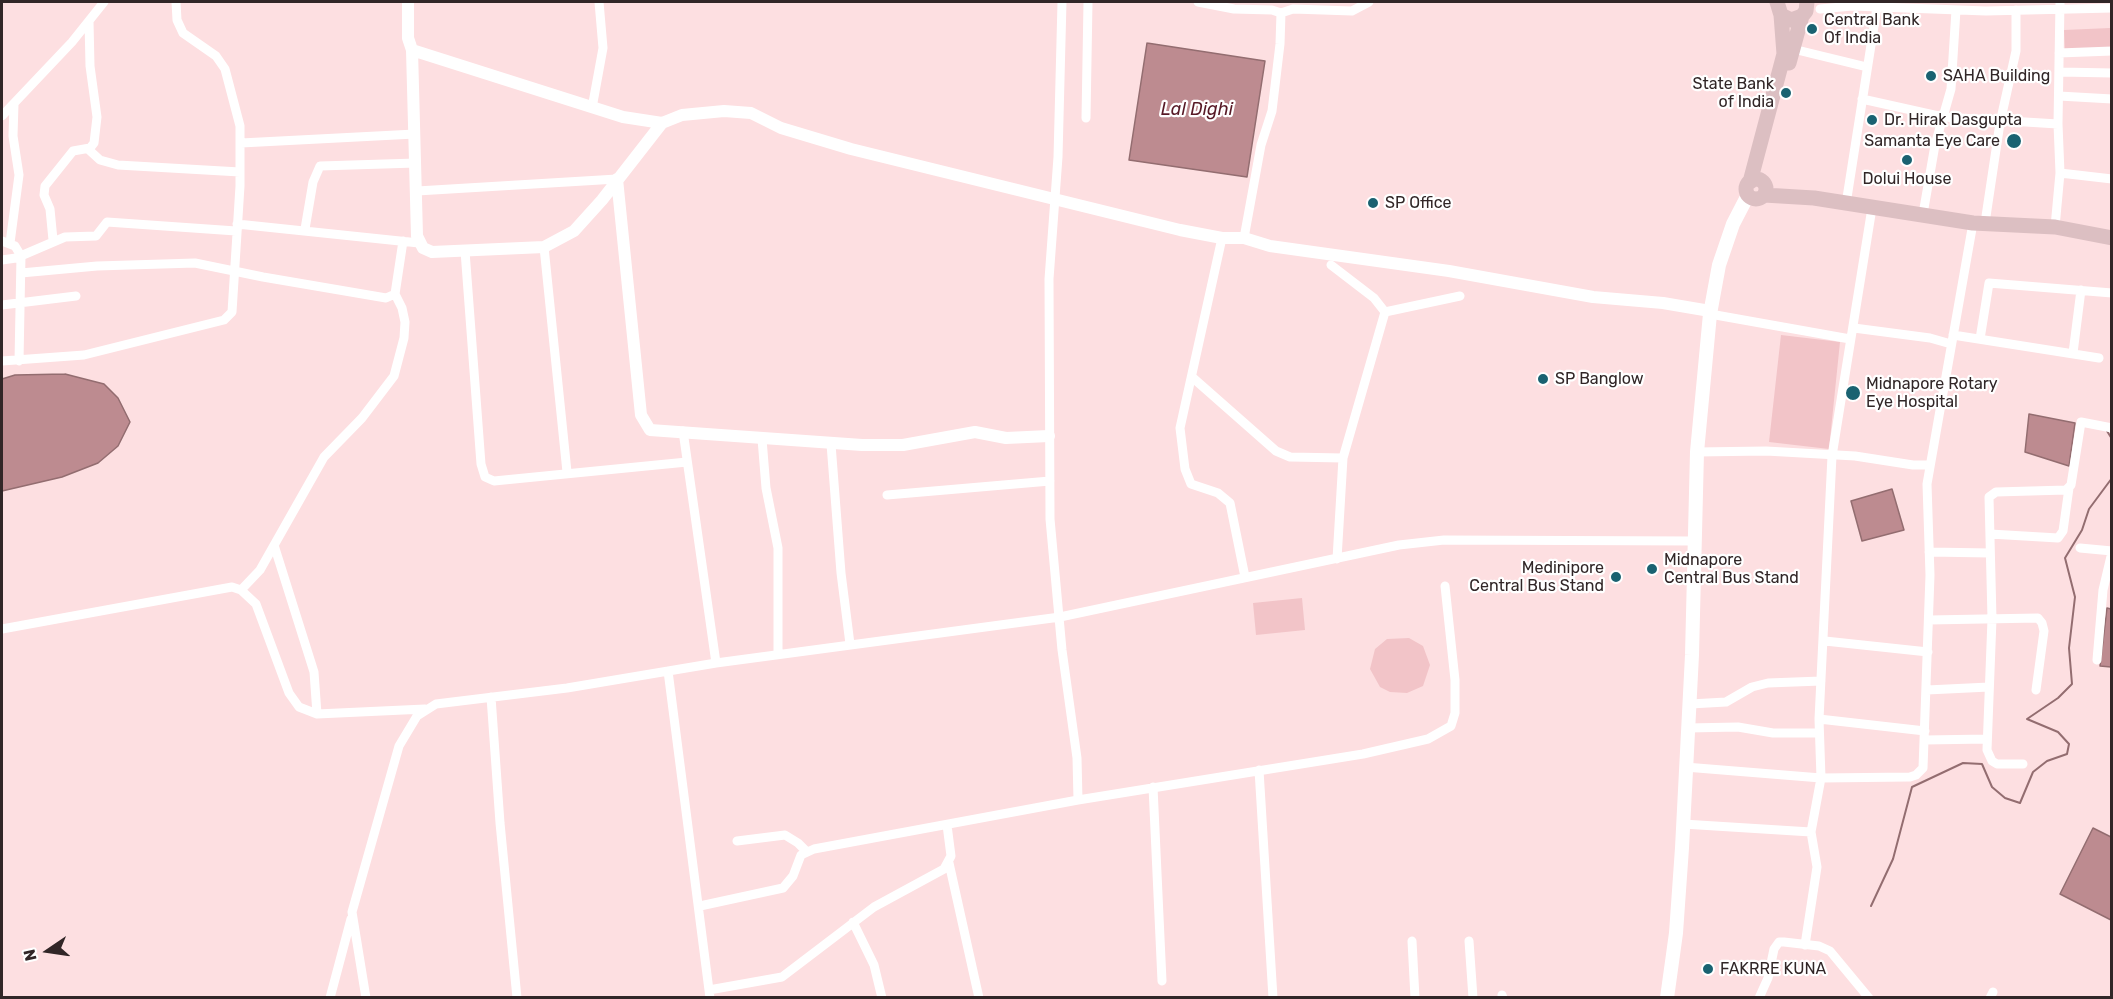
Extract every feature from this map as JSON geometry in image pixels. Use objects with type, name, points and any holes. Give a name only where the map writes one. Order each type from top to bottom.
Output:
[{"type":"main road","points":[[1777,6],[1791,20],[1809,6]]},
{"type":"main road","points":[[1757,187],[1784,54],[1777,6]]},
{"type":"main road","points":[[1668,998],[1676,933],[1690,704],[1697,452],[1710,312],[1719,266],[1734,224],[1757,187],[1793,50],[1809,6]]},
{"type":"main road","points":[[1757,187],[1872,208],[1979,223],[2055,226],[2112,238]]},
{"type":"street","points":[[2,116],[104,2]]},
{"type":"street","points":[[2,361],[77,357],[224,320],[232,312],[240,172],[240,126],[225,69],[216,56],[183,33],[177,20],[176,2]]},
{"type":"street","points":[[408,2],[408,38],[412,50],[419,243],[423,248],[432,252],[544,247],[574,231],[602,200],[662,123],[682,115],[724,111],[751,113],[782,128],[851,149],[1055,201],[1222,238],[1244,238],[1270,246],[1460,273],[1593,297],[1663,303],[1850,339]]},
{"type":"street","points":[[592,108],[603,48],[599,2]]},
{"type":"street","points":[[1062,2],[1055,201],[1049,279],[1050,519],[1077,758],[1078,800]]},
{"type":"street","points":[[1086,118],[1088,2]]},
{"type":"street","points":[[1198,2],[1234,9],[1272,10],[1281,13],[1293,9],[1352,11],[1369,2]]},
{"type":"street","points":[[1809,6],[1956,10],[2016,10],[2060,6],[2112,8]]},
{"type":"street","points":[[2055,226],[2060,173],[2058,124],[2060,6]]},
{"type":"street","points":[[1846,204],[1877,7]]},
{"type":"street","points":[[1923,214],[1935,145],[1951,89],[1955,56],[1956,10]]},
{"type":"street","points":[[1685,767],[1821,778],[1916,776],[1923,768],[1929,620],[1926,498],[1930,465],[1952,339],[2016,51],[2016,10]]},
{"type":"street","points":[[1244,238],[1261,145],[1272,111],[1280,44],[1281,13]]},
{"type":"street","points":[[53,240],[50,209],[44,195],[45,186],[73,151],[88,149],[94,143],[97,117],[90,66],[89,21]]},
{"type":"street","points":[[412,50],[592,108],[662,123]]},
{"type":"street","points":[[1793,50],[1867,67]]},
{"type":"street","points":[[2059,53],[2112,51]]},
{"type":"street","points":[[2060,72],[2112,73]]},
{"type":"street","points":[[2059,96],[2112,99]]},
{"type":"street","points":[[1862,99],[1943,117],[2000,123],[2058,124]]},
{"type":"street","points":[[14,104],[13,142],[19,176],[6,242],[21,256],[20,361]]},
{"type":"street","points":[[241,143],[415,134]]},
{"type":"street","points":[[88,149],[100,160],[117,165],[240,172]]},
{"type":"street","points":[[305,229],[313,182],[320,166],[416,163]]},
{"type":"street","points":[[2060,173],[2112,179]]},
{"type":"street","points":[[617,179],[641,415],[650,430],[831,444],[903,445],[975,432],[1006,438],[1049,436]]},
{"type":"street","points":[[417,191],[617,179]]},
{"type":"street","points":[[1805,945],[1817,867],[1811,832],[1821,778],[1819,719],[1825,641],[1832,456],[1872,208]]},
{"type":"street","points":[[2,260],[21,256],[53,240],[65,237],[96,236],[103,224],[111,222],[305,229],[419,243]]},
{"type":"street","points":[[1222,238],[1180,428],[1185,469],[1191,484],[1218,493],[1230,503],[1245,578]]},
{"type":"street","points":[[241,590],[260,570],[324,457],[362,418],[394,376],[404,338],[405,322],[402,308],[395,294],[403,241]]},
{"type":"street","points":[[544,247],[567,472]]},
{"type":"street","points":[[465,251],[483,472],[489,480],[687,462]]},
{"type":"street","points":[[21,273],[97,266],[195,263],[386,298],[395,294]]},
{"type":"street","points":[[1331,265],[1374,298],[1385,312]]},
{"type":"street","points":[[1980,339],[1989,283],[2112,293]]},
{"type":"street","points":[[2073,353],[2081,290]]},
{"type":"street","points":[[2,305],[76,296]]},
{"type":"street","points":[[1385,312],[1460,296]]},
{"type":"street","points":[[1337,559],[1343,458],[1385,312]]},
{"type":"street","points":[[1854,328],[1930,338],[1980,339],[2099,358]]},
{"type":"street","points":[[1192,377],[1276,451],[1290,457],[1343,458]]},
{"type":"street","points":[[1990,534],[2058,538],[2063,531],[2079,425],[2085,421],[2109,428]]},
{"type":"street","points":[[683,431],[716,663]]},
{"type":"street","points":[[762,440],[766,488],[778,548],[778,654]]},
{"type":"street","points":[[831,444],[840,563],[850,644]]},
{"type":"street","points":[[1697,452],[1766,451],[1930,465]]},
{"type":"street","points":[[887,495],[1050,481]]},
{"type":"street","points":[[2023,764],[1997,764],[1992,761],[1987,750],[1992,619],[1989,501],[1991,494],[2063,491],[2069,488]]},
{"type":"street","points":[[2,629],[232,587],[241,590],[260,612],[294,702],[306,711],[317,714],[425,709],[436,705],[778,654],[1060,617],[1399,545],[1444,540],[1693,541]]},
{"type":"street","points":[[274,545],[314,672],[317,714]]},
{"type":"street","points":[[2080,548],[2112,551],[2103,590],[2097,660]]},
{"type":"street","points":[[1929,552],[1990,553]]},
{"type":"street","points":[[700,906],[783,888],[789,884],[801,855],[806,851],[1078,800],[1363,754],[1428,739],[1450,726],[1455,713],[1455,680],[1445,586]]},
{"type":"street","points":[[1929,620],[2038,618],[2042,622],[2044,640],[2036,690]]},
{"type":"street","points":[[1825,641],[1928,652]]},
{"type":"street","points":[[668,671],[710,994],[782,977],[853,922],[936,874],[949,862]]},
{"type":"street","points":[[1690,704],[1726,702],[1752,687],[1768,683],[1821,681]]},
{"type":"street","points":[[1927,690],[1989,687]]},
{"type":"street","points":[[491,697],[500,823],[517,998]]},
{"type":"street","points":[[330,998],[399,746],[407,730],[425,709]]},
{"type":"street","points":[[1819,719],[1925,736],[1988,739]]},
{"type":"street","points":[[1688,728],[1731,727],[1773,733],[1819,733]]},
{"type":"street","points":[[1259,770],[1273,998]]},
{"type":"street","points":[[1153,787],[1162,981]]},
{"type":"street","points":[[1683,824],[1811,832]]},
{"type":"street","points":[[947,825],[949,862],[979,998]]},
{"type":"street","points":[[737,841],[785,835],[806,851]]},
{"type":"street","points":[[352,915],[366,998]]},
{"type":"street","points":[[853,922],[874,964],[882,998]]},
{"type":"street","points":[[1412,940],[1415,998]]},
{"type":"street","points":[[1469,941],[1473,998]]},
{"type":"street","points":[[1759,998],[1768,978],[1776,945],[1784,942],[1830,951],[1869,998]]},
{"type":"shaded area","points":[[2110,28],[2111,53],[2065,54],[2064,30]]},
{"type":"shaded area","points":[[1781,335],[1840,342],[1829,449],[1769,442]]},
{"type":"shaded area","points":[[1302,598],[1305,630],[1256,635],[1253,603]]},
{"type":"shaded area","points":[[1409,638],[1423,646],[1430,665],[1423,686],[1407,693],[1390,692],[1380,687],[1370,669],[1375,649],[1387,639]]},
{"type":"water","name":"Lal Dighi","points":[[1147,43],[1265,61],[1247,177],[1129,160]]},
{"type":"water","points":[[65,374],[104,384],[118,398],[130,422],[118,446],[98,463],[62,477],[2,491],[2,379],[15,375]]},
{"type":"water","points":[[2029,414],[2075,423],[2069,466],[2025,452]]},
{"type":"water","points":[[1892,489],[1904,530],[1862,541],[1851,501]]},
{"type":"water","points":[[2107,608],[2111,609],[2111,667],[2100,666]]},
{"type":"water","points":[[2093,828],[2111,837],[2111,920],[2060,894]]},
{"type":"waterway","points":[[2107,431],[2112,439]]},
{"type":"waterway","points":[[1871,906],[1893,859],[1912,787],[1963,763],[1982,764],[1992,787],[2005,798],[2020,803],[2033,772],[2047,761],[2067,754],[2069,744],[2058,732],[2027,719],[2058,698],[2072,684],[2069,648],[2075,597],[2065,558],[2082,530],[2089,509],[2112,478]]},
{"type":"place","name":"Central Bank Of India","points":[[1812,29]]},
{"type":"place","name":"SAHA Building","points":[[1931,76]]},
{"type":"place","name":"State Bank of India","points":[[1786,93]]},
{"type":"place","name":"Dr. Hirak Dasgupta","points":[[1872,120]]},
{"type":"place","name":"Samanta Eye Care","points":[[2014,141]]},
{"type":"place","name":"Dolui House","points":[[1907,160]]},
{"type":"place","name":"SP Office","points":[[1373,203]]},
{"type":"place","name":"SP Banglow","points":[[1543,379]]},
{"type":"place","name":"Midnapore Rotary Eye Hospital","points":[[1853,393]]},
{"type":"place","name":"Midnapore Central Bus Stand","points":[[1652,569]]},
{"type":"place","name":"Medinipore Central Bus Stand","points":[[1616,577]]},
{"type":"place","name":"FAKRRE KUNA","points":[[1708,969]]}]
